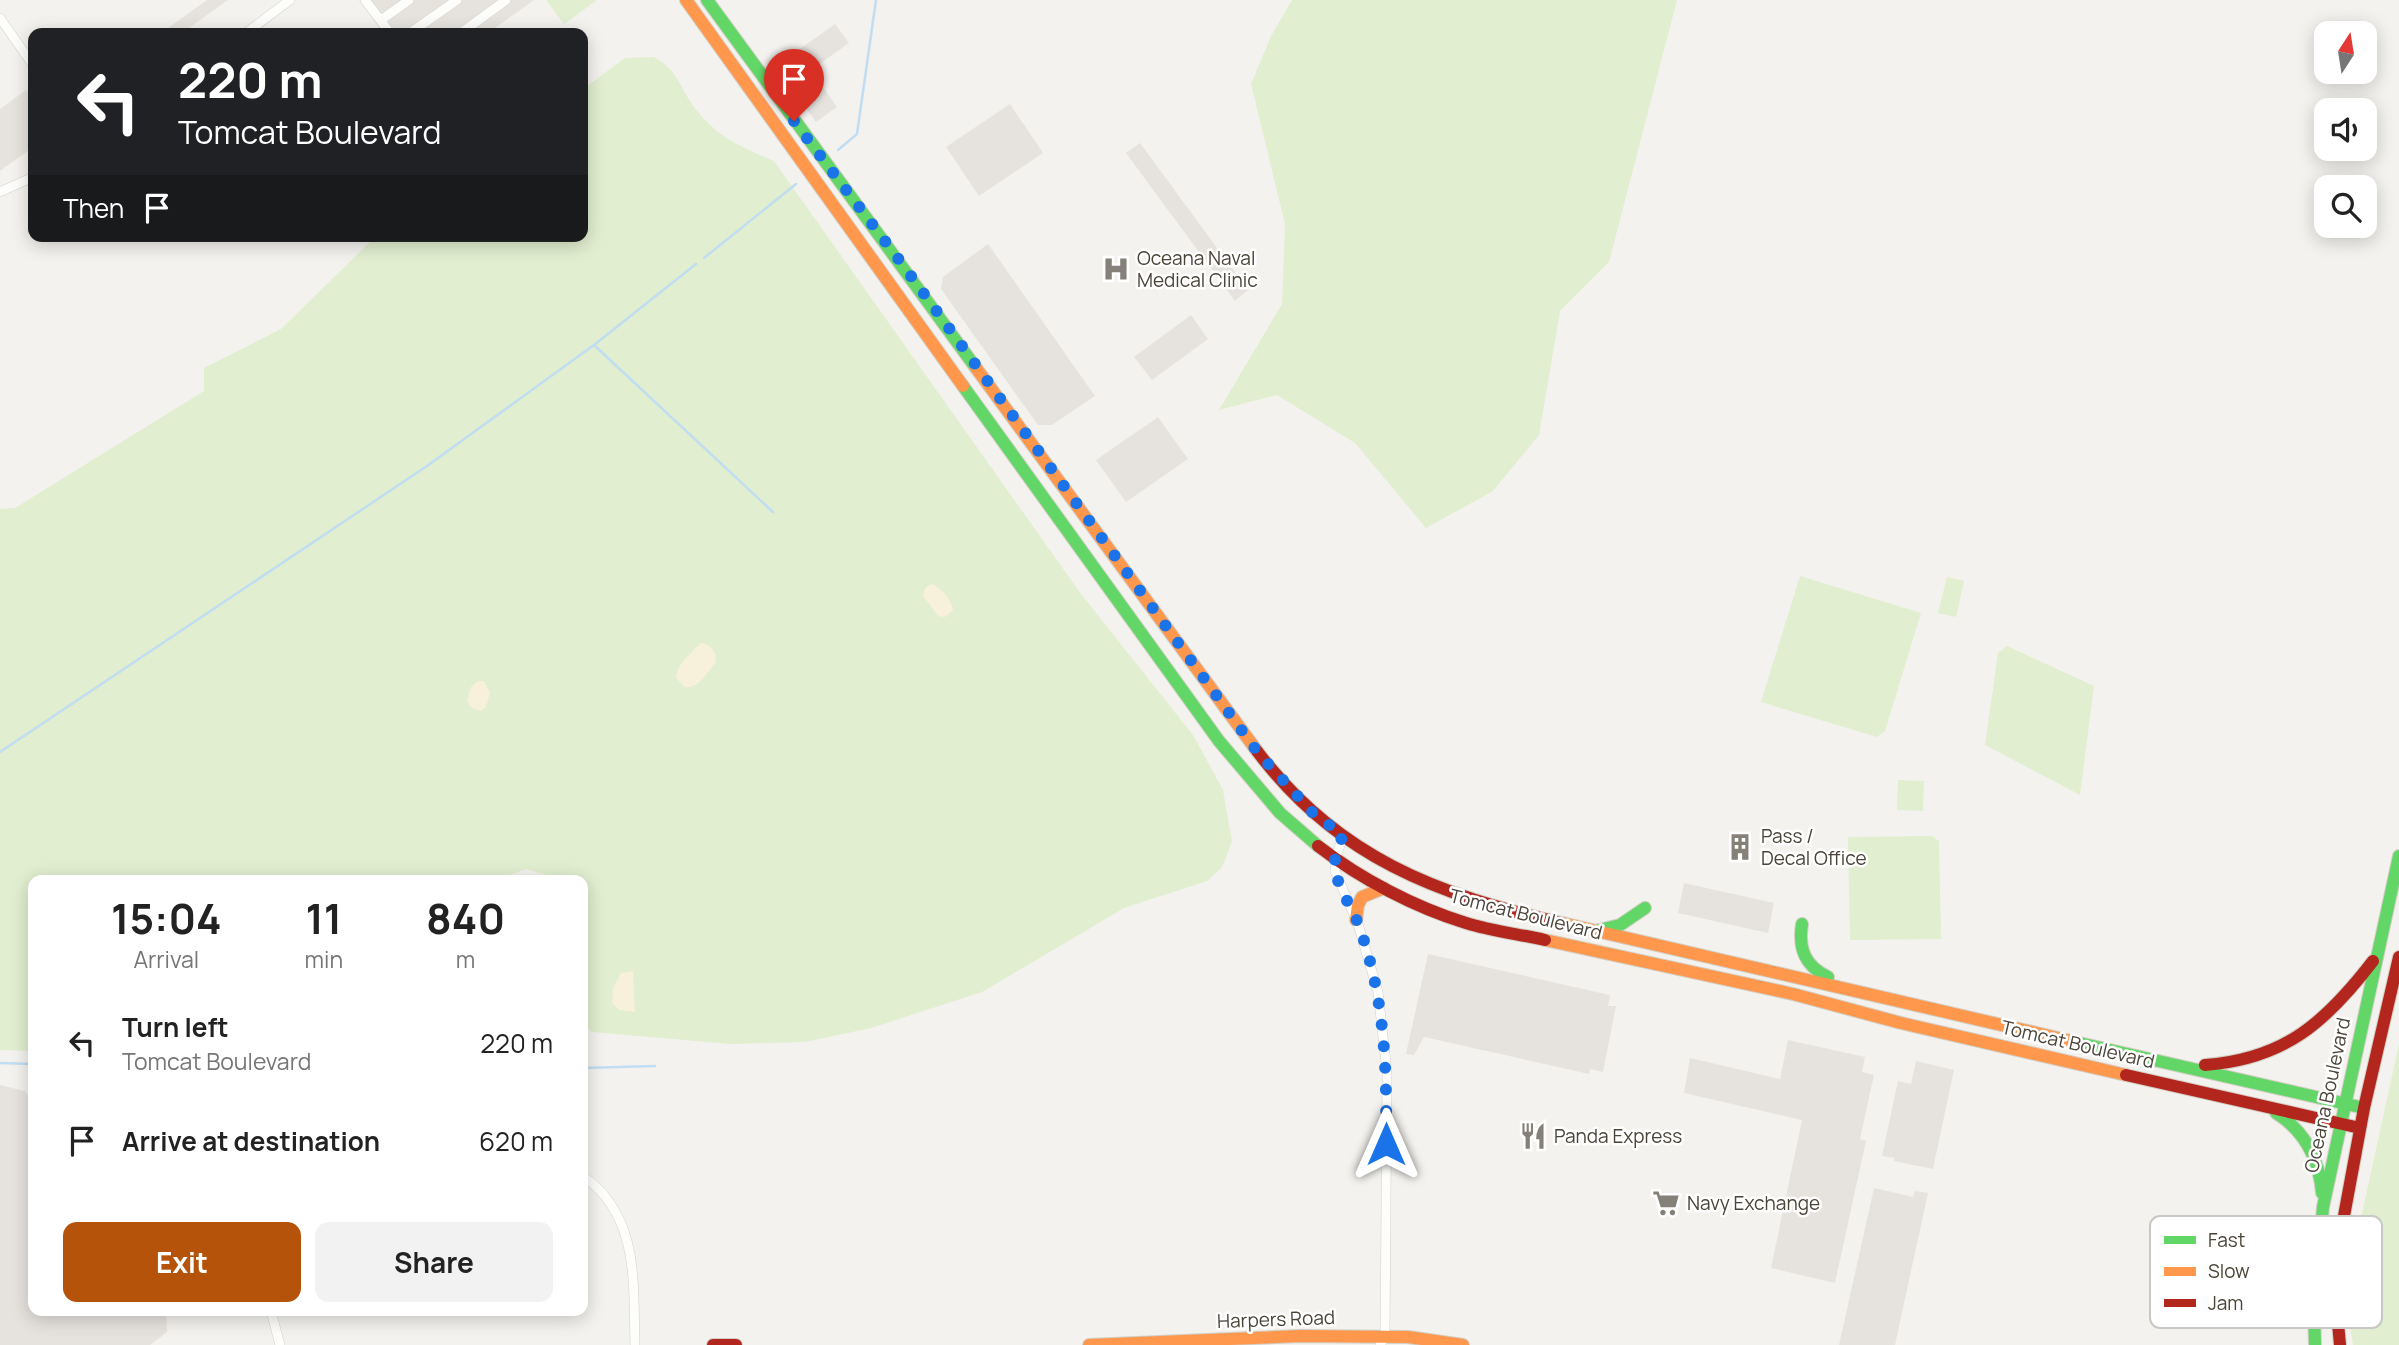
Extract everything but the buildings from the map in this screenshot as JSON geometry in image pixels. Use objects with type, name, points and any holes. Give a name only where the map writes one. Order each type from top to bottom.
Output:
[{"type":"main road","name":"Tomcat Boulevard","points":[[687,0],[1219,741],[1289,822],[1335,858],[1422,907],[1466,923],[1793,994],[1901,1023],[2360,1128]]},
{"type":"main road","name":"Tomcat Boulevard","points":[[707,0],[1259,754],[1314,814],[1383,863],[1467,900],[2364,1108]]},
{"type":"main road","name":"Oceana Boulevard","points":[[2322,1216],[2344,1103],[2399,856]]},
{"type":"main road","points":[[1356,919],[1360,897],[1367,891],[1384,888]]},
{"type":"main road","points":[[1595,930],[1620,925],[1645,908]]},
{"type":"main road","points":[[1802,924],[1800,947],[1805,962],[1816,972],[1871,993]]},
{"type":"main road","points":[[2187,1065],[2237,1062],[2256,1058],[2279,1048],[2327,1015],[2348,994],[2377,955]]},
{"type":"main road","name":"Oceana Boulevard","points":[[2344,1216],[2364,1108],[2399,957]]},
{"type":"main road","points":[[2239,1101],[2265,1108],[2285,1118],[2297,1128],[2308,1143],[2322,1181],[2323,1207]]},
{"type":"main road","name":"Harpers Road","points":[[1089,1345],[1300,1336],[1385,1342],[1435,1339],[1463,1345]]},
{"type":"main road","points":[[713,1345],[736,1345]]},
{"type":"street","points":[[253,28],[290,0]]},
{"type":"street","points":[[365,0],[386,28]]},
{"type":"street","points":[[380,20],[408,0]]},
{"type":"street","points":[[417,28],[457,0]]},
{"type":"street","points":[[468,28],[506,0]]},
{"type":"street","points":[[0,18],[28,58]]},
{"type":"street","points":[[0,192],[28,179]]},
{"type":"street","points":[[1343,835],[1335,858],[1335,871],[1356,919],[1378,992],[1387,1072],[1385,1342]]},
{"type":"street","points":[[588,1181],[611,1204],[632,1255],[635,1345]]},
{"type":"street","points":[[272,1316],[280,1345]]},
{"type":"shaded area","points":[[207,0],[228,0],[189,28],[168,28]]},
{"type":"shaded area","points":[[359,0],[534,0],[495,28],[379,28]]},
{"type":"shaded area","points":[[835,24],[849,43],[811,70],[837,107],[816,122],[776,66]]},
{"type":"shaded area","points":[[26,90],[28,93],[28,151],[0,171],[0,109]]},
{"type":"shaded area","points":[[1010,104],[1043,153],[979,196],[946,147]]},
{"type":"shaded area","points":[[1140,143],[1248,290],[1235,301],[1126,153]]},
{"type":"shaded area","points":[[988,244],[1095,396],[1052,425],[1038,425],[941,289],[943,277]]},
{"type":"shaded area","points":[[1191,315],[1208,339],[1152,380],[1134,357]]},
{"type":"shaded area","points":[[1158,417],[1188,459],[1126,502],[1096,460]]},
{"type":"shaded area","points":[[1684,883],[1774,903],[1768,933],[1678,913]]},
{"type":"shaded area","points":[[1428,954],[1610,995],[1608,1006],[1616,1006],[1603,1072],[1590,1069],[1589,1074],[1424,1037],[1414,1055],[1406,1054]]},
{"type":"shaded area","points":[[1788,1040],[1865,1057],[1862,1072],[1874,1075],[1860,1139],[1866,1141],[1835,1283],[1771,1268],[1802,1120],[1684,1093],[1690,1058],[1780,1079]]},
{"type":"shaded area","points":[[1916,1061],[1954,1070],[1933,1169],[1882,1156],[1898,1081],[1911,1084]]},
{"type":"shaded area","points":[[0,1085],[25,1091],[28,1096],[28,1316],[166,1316],[167,1332],[150,1345],[0,1345]]},
{"type":"shaded area","points":[[1874,1188],[1913,1197],[1915,1191],[1928,1193],[1895,1345],[1839,1345]]},
{"type":"green space","points":[[546,0],[597,0],[564,24]]},
{"type":"green space","points":[[1292,0],[1677,0],[1609,262],[1560,311],[1539,435],[1493,491],[1426,528],[1355,443],[1277,395],[1219,410],[1282,304],[1285,224],[1251,84],[1271,36]]},
{"type":"green space","points":[[654,57],[662,62],[673,73],[703,118],[721,134],[774,161],[1081,594],[1193,735],[1223,790],[1232,842],[1222,867],[1207,881],[1124,908],[982,992],[871,1028],[805,1042],[731,1044],[592,1032],[588,1028],[588,875],[547,875],[526,869],[510,875],[28,875],[28,1051],[0,1050],[0,509],[15,508],[204,391],[204,368],[281,329],[370,242],[588,242],[588,85],[625,58]]},
{"type":"green space","points":[[1800,576],[1921,613],[1885,731],[1877,737],[1761,702]]},
{"type":"green space","points":[[1947,577],[1964,581],[1956,617],[1938,613]]},
{"type":"green space","points":[[2007,646],[2094,686],[2080,795],[1985,745],[1998,653]]},
{"type":"green space","points":[[1898,780],[1924,781],[1923,811],[1897,810]]},
{"type":"green space","points":[[1932,836],[1939,841],[1941,939],[1850,940],[1848,837]]},
{"type":"green space","points":[[2399,1044],[2399,1345],[2353,1345],[2350,1328],[2382,1328],[2382,1216],[2361,1216]]},
{"type":"sand","points":[[931,584],[942,590],[950,602],[953,610],[945,617],[938,616],[923,596],[925,588]]},
{"type":"sand","points":[[700,643],[712,649],[716,662],[699,682],[685,687],[676,678],[677,673],[682,663]]},
{"type":"sand","points":[[478,681],[484,681],[490,693],[486,707],[481,711],[472,708],[467,701],[471,687]]},
{"type":"sand","points":[[633,971],[635,1012],[619,1010],[612,1003],[613,988],[621,973]]},
{"type":"waterway","points":[[838,150],[857,134],[876,0]]},
{"type":"waterway","points":[[704,258],[796,184]]},
{"type":"waterway","points":[[0,752],[427,466],[594,345],[696,264]]},
{"type":"waterway","points":[[594,345],[773,512]]},
{"type":"waterway","points":[[0,1063],[28,1064]]},
{"type":"waterway","points":[[588,1068],[655,1066]]},
{"type":"traffic: fast","points":[[707,0],[976,368]]},
{"type":"traffic: fast","points":[[963,386],[1219,741],[1280,813],[1318,846]]},
{"type":"traffic: fast","points":[[2322,1216],[2399,856]]},
{"type":"traffic: fast","points":[[1599,930],[1620,925],[1645,908]]},
{"type":"traffic: fast","points":[[1802,924],[1801,941],[1805,956],[1814,968],[1828,977]]},
{"type":"traffic: fast","points":[[2075,1042],[2364,1108]]},
{"type":"traffic: fast","points":[[2276,1113],[2295,1128],[2309,1147],[2318,1169],[2322,1193]]},
{"type":"traffic: fast","points":[[2315,1328],[2315,1345]]},
{"type":"traffic: slow","points":[[686,0],[963,386]]},
{"type":"traffic: slow","points":[[976,368],[1257,751]]},
{"type":"traffic: slow","points":[[1356,920],[1362,897],[1384,888]]},
{"type":"traffic: slow","points":[[1562,923],[2075,1042]]},
{"type":"traffic: slow","points":[[1545,940],[1793,994],[1901,1023],[2126,1075]]},
{"type":"traffic: slow","points":[[1089,1345],[1300,1336],[1408,1337],[1463,1345]]},
{"type":"traffic: jam","points":[[1257,751],[1288,788],[1321,819],[1356,845],[1393,866],[1473,899],[1562,923]]},
{"type":"traffic: jam","points":[[1318,846],[1370,881],[1427,909],[1476,926],[1545,940]]},
{"type":"traffic: jam","points":[[2344,1216],[2364,1108],[2399,957]]},
{"type":"traffic: jam","points":[[2205,1065],[2258,1055],[2301,1034],[2338,1002],[2373,961]]},
{"type":"traffic: jam","points":[[2126,1075],[2360,1128]]},
{"type":"traffic: jam","points":[[2338,1328],[2340,1345]]},
{"type":"traffic: jam","points":[[713,1345],[736,1345]]},
{"type":"place","name":"Oceana Naval Medical Clinic","points":[[1116,269]]},
{"type":"place","name":"Pass / Decal Office","points":[[1740,847]]},
{"type":"place","name":"Panda Express","points":[[1533,1136]]},
{"type":"place","name":"Navy Exchange","points":[[1666,1203]]},
{"type":"route","points":[[794,121],[903,265],[1259,754],[1314,814],[1343,835],[1335,858],[1335,871],[1358,924],[1378,992],[1387,1072],[1386,1144]]}]
